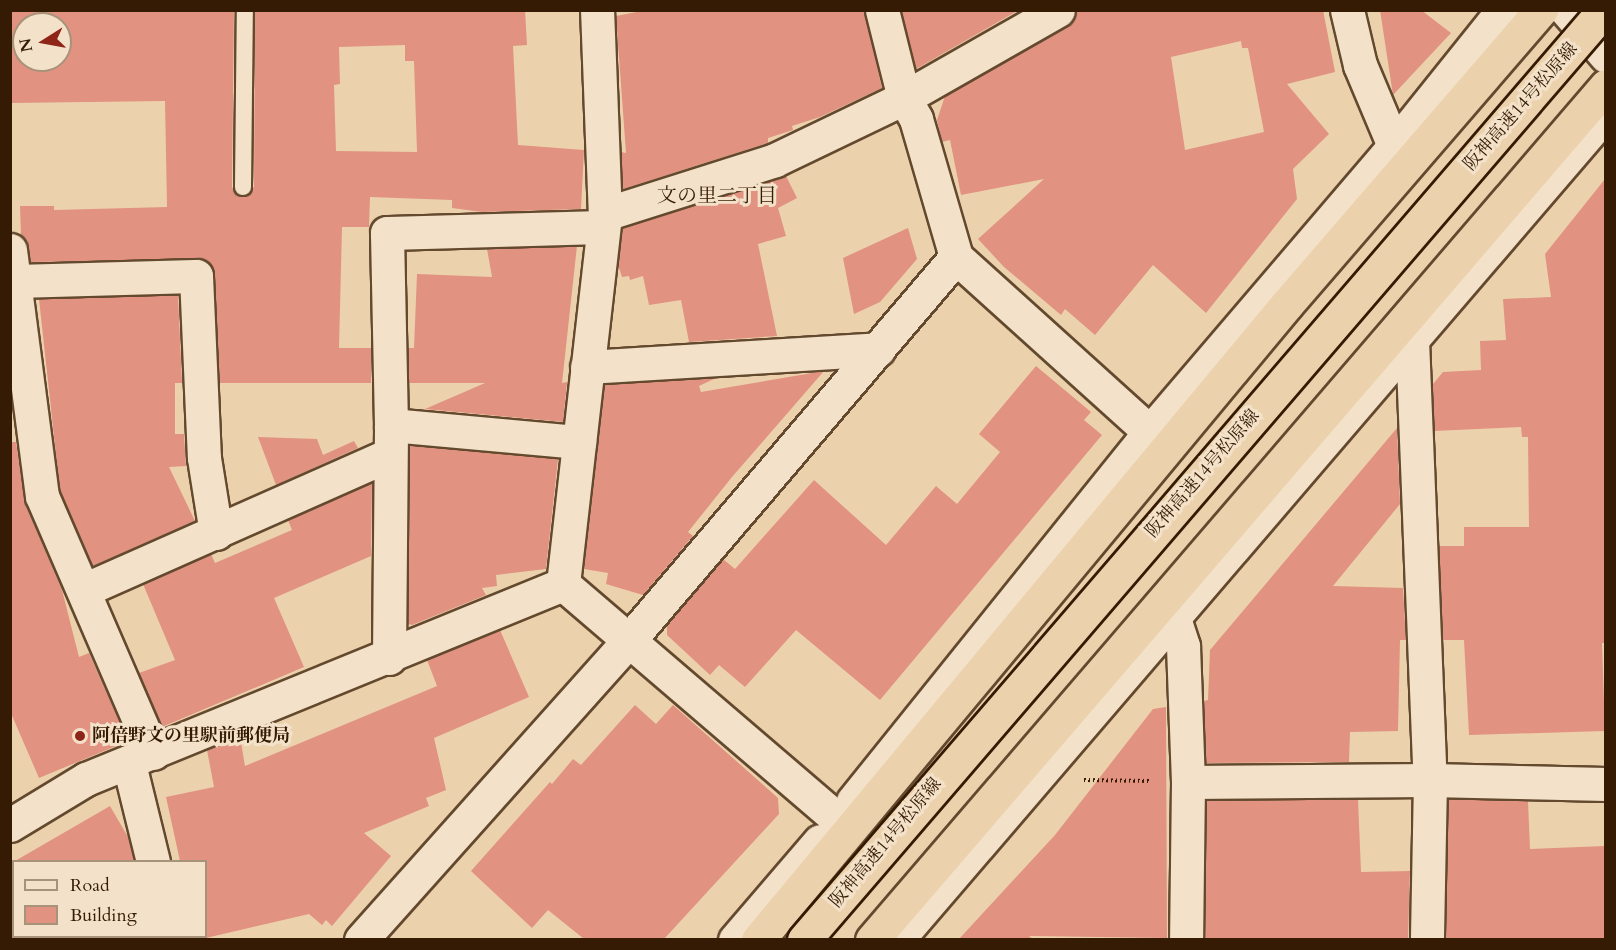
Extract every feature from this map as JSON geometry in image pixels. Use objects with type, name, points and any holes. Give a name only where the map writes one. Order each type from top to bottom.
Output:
[{"type":"highway","points":[[758,939],[808,876],[1280,313],[1541,10]]},
{"type":"highway","name":"阪神高速14号松原線","points":[[804,939],[1604,10]]},
{"type":"highway","points":[[872,939],[1605,86]]},
{"type":"street","points":[[563,584],[604,220],[597,10]]},
{"type":"street","points":[[882,10],[904,98],[916,119],[956,257],[1150,432]]},
{"type":"street","points":[[1347,10],[1360,65],[1394,146]]},
{"type":"street","points":[[735,939],[838,820],[1150,432],[1394,146],[1503,10]]},
{"type":"street","points":[[1566,10],[1605,56]]},
{"type":"street","points":[[389,658],[390,440],[387,233],[604,220],[775,160],[904,98],[1057,11]]},
{"type":"street","points":[[897,939],[1605,113]]},
{"type":"street","points":[[361,939],[630,639],[956,257]]},
{"type":"street","points":[[153,860],[141,758],[84,590],[42,496],[12,266],[196,276],[204,458],[216,532]]},
{"type":"street","points":[[1412,340],[1430,780],[1427,939]]},
{"type":"street","points":[[587,367],[878,349]]},
{"type":"street","points":[[84,590],[216,532],[390,440],[579,442]]},
{"type":"street","points":[[563,584],[630,639],[838,820]]},
{"type":"street","points":[[10,825],[86,779],[389,658],[563,584]]},
{"type":"street","points":[[1173,615],[1183,646],[1188,782],[1186,939]]},
{"type":"street","points":[[1188,782],[1430,780],[1605,784]]},
{"type":"lane","points":[[243,187],[245,10]]},
{"type":"path","points":[[1081,780],[1188,782]]},
{"type":"building","points":[[10,10],[234,10],[232,187],[237,196],[243,197],[254,187],[255,10],[525,10],[527,45],[513,46],[518,145],[584,150],[581,209],[482,212],[452,208],[452,200],[370,197],[369,227],[342,227],[339,348],[371,348],[371,383],[219,383],[215,275],[205,260],[30,262],[28,247],[21,235],[20,206],[54,206],[54,210],[167,207],[165,101],[10,103]],"holes":[[[405,45],[405,61],[414,61],[417,152],[336,151],[334,85],[340,84],[339,47]]]},
{"type":"building","points":[[647,10],[864,10],[882,88],[820,117],[792,126],[793,130],[768,138],[768,143],[623,189],[621,152],[626,153],[616,16]]},
{"type":"building","points":[[901,10],[1019,10],[916,69]]},
{"type":"building","points":[[1077,10],[1323,10],[1335,72],[1287,84],[1329,134],[1293,169],[1297,199],[1206,313],[1153,265],[1095,335],[1065,309],[1061,315],[1004,267],[978,239],[1044,179],[961,195],[950,140],[942,142],[937,120],[945,96],[1067,26]],"holes":[[[1241,41],[1242,48],[1248,48],[1264,132],[1185,150],[1171,57]]]},
{"type":"building","points":[[1380,10],[1421,10],[1451,33],[1393,95]]},
{"type":"building","points":[[786,176],[797,198],[778,208],[786,236],[758,244],[777,336],[689,342],[681,300],[649,305],[643,276],[630,280],[629,276],[622,277],[618,265],[623,228]]},
{"type":"building","points":[[1605,179],[1605,643],[1602,643],[1605,731],[1469,735],[1464,640],[1443,640],[1439,546],[1464,546],[1464,527],[1529,527],[1528,437],[1522,437],[1521,427],[1434,431],[1433,384],[1443,372],[1481,370],[1480,341],[1506,340],[1503,299],[1551,297],[1545,254]]},
{"type":"building","points":[[908,228],[917,259],[880,302],[854,314],[843,258]]},
{"type":"building","points":[[577,246],[562,383],[567,382],[563,422],[425,409],[485,383],[409,383],[408,348],[414,348],[417,274],[492,277],[487,249]]},
{"type":"building","points":[[178,295],[182,383],[175,383],[175,434],[184,434],[186,466],[169,467],[195,521],[93,566],[60,491],[39,299]]},
{"type":"building","points":[[1036,366],[1091,412],[1084,420],[1102,435],[880,700],[796,630],[745,687],[719,665],[710,675],[667,635],[667,624],[723,559],[735,569],[814,480],[886,545],[936,486],[957,504],[1000,452],[979,434]]},
{"type":"building","points":[[824,371],[732,477],[688,532],[693,536],[643,595],[606,584],[608,573],[584,569],[605,385],[716,378],[699,386],[701,392]]},
{"type":"building","points":[[1397,428],[1400,504],[1333,586],[1403,588],[1406,640],[1400,640],[1398,731],[1350,732],[1349,762],[1206,763],[1204,701],[1208,700],[1210,650]]},
{"type":"building","points":[[258,437],[317,439],[323,455],[354,441],[358,448],[276,485]]},
{"type":"building","points":[[10,442],[16,442],[25,503],[62,590],[79,657],[89,653],[128,741],[39,778],[10,711]]},
{"type":"building","points":[[410,446],[558,459],[546,569],[496,575],[497,586],[482,588],[486,595],[412,625],[408,624]]},
{"type":"building","points":[[372,483],[371,556],[274,598],[304,667],[162,727],[139,673],[175,660],[143,584],[211,554],[215,563],[292,530],[288,520]]},
{"type":"building","points":[[500,630],[529,697],[434,738],[446,790],[426,798],[429,806],[364,833],[391,856],[332,926],[326,920],[322,925],[309,914],[207,938],[207,860],[180,860],[166,797],[214,787],[207,750],[240,736],[245,766],[437,686],[427,660]]},
{"type":"building","points":[[635,705],[656,724],[673,705],[778,798],[779,814],[664,939],[584,939],[548,910],[532,928],[471,871],[550,782],[552,784],[573,759],[581,765]]},
{"type":"building","points":[[1166,707],[1167,938],[1029,936],[1033,939],[959,939],[1055,835],[1153,709]]},
{"type":"building","points":[[1358,799],[1361,872],[1410,871],[1408,939],[1205,938],[1207,801]]},
{"type":"building","points":[[1448,799],[1528,801],[1530,849],[1605,846],[1605,939],[1446,939]]},
{"type":"building","points":[[110,806],[128,837],[134,860],[17,860]]},
{"type":"place","name":"阿倍野文の里駅前郵便局","points":[[80,736]]},
{"type":"district","name":"文の里二丁目","points":[[717,195]]}]
